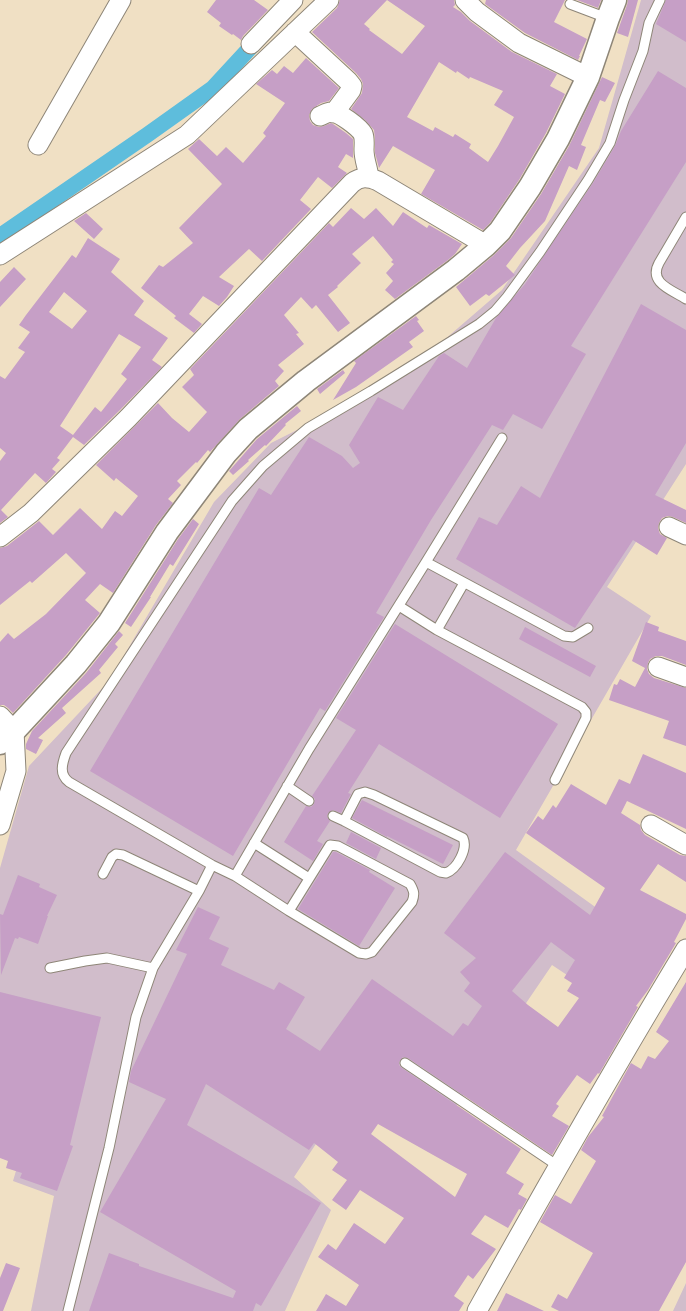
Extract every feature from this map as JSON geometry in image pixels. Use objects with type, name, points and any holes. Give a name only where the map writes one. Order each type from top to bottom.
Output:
[{"type":"street","points":[[38,146],[121,0]]},
{"type":"street","points":[[251,44],[293,0]]},
{"type":"street","points":[[0,255],[187,135],[329,0]]},
{"type":"street","points":[[465,0],[477,12],[519,43],[588,78]]},
{"type":"street","points":[[0,825],[16,771],[5,730],[76,664],[109,623],[167,532],[226,453],[248,429],[306,381],[456,270],[500,231],[530,187],[558,139],[588,78],[611,9]]},
{"type":"street","points":[[295,32],[352,86],[351,90],[327,114],[342,116],[362,133],[364,139],[364,159],[368,168],[369,178]]},
{"type":"street","points":[[0,537],[31,513],[128,418],[358,178],[369,178],[378,181],[486,245]]},
{"type":"street","points":[[668,527],[686,535]]},
{"type":"street","points":[[658,667],[686,677]]},
{"type":"street","points":[[651,825],[686,845]]},
{"type":"street","points":[[477,1311],[558,1166],[686,949]]},
{"type":"lane","points":[[289,910],[330,845],[334,844],[410,884],[414,895],[412,902],[372,952],[366,954],[359,953],[289,910],[235,876],[212,865],[69,782],[65,779],[61,766],[66,753],[232,501],[263,466],[308,428],[479,324],[495,311],[507,296],[588,180],[610,143],[643,51],[649,23],[660,0]]},
{"type":"lane","points":[[570,4],[611,9]]},
{"type":"lane","points":[[686,217],[655,269],[656,279],[686,299]]},
{"type":"lane","points":[[235,876],[308,749],[399,606],[502,438]]},
{"type":"lane","points":[[426,562],[564,636],[573,637],[588,628]]},
{"type":"lane","points":[[437,630],[464,583]]},
{"type":"lane","points":[[399,606],[437,630],[582,707],[586,712],[586,718],[555,780]]},
{"type":"lane","points":[[287,786],[309,801]]},
{"type":"lane","points":[[333,816],[446,874],[452,871],[465,850],[464,838],[365,792],[358,794],[344,821]]},
{"type":"lane","points":[[254,843],[309,878]]},
{"type":"lane","points":[[102,874],[112,857],[116,854],[123,854],[199,891]]},
{"type":"lane","points":[[68,1311],[109,1148],[136,1017],[154,968],[212,865]]},
{"type":"lane","points":[[50,968],[107,958],[154,968]]},
{"type":"lane","points":[[405,1063],[558,1166]]},
{"type":"shaded area","points":[[641,0],[686,0],[686,464],[607,587],[651,616],[516,850],[637,937],[597,995],[552,965],[452,1112],[373,1058],[294,1177],[331,1210],[285,1311],[31,1311],[54,1196],[13,1181],[28,1130],[0,1124],[0,868],[29,766],[109,681],[214,502],[271,443],[399,379],[502,290],[599,148]]},
{"type":"shaded area","points":[[686,1283],[686,1311],[673,1311]]},
{"type":"building","points":[[216,0],[254,0],[268,10],[241,40],[219,26],[221,23],[207,12]]},
{"type":"building","points":[[340,0],[387,0],[454,0],[455,5],[453,7],[512,52],[557,74],[550,86],[565,94],[546,133],[519,180],[490,223],[483,230],[421,194],[435,170],[393,146],[379,168],[375,153],[374,130],[351,109],[362,93],[363,84],[361,79],[312,32],[337,8]],"holes":[[[387,0],[425,26],[402,54],[369,30],[364,24]],[[439,62],[469,79],[470,77],[503,91],[494,105],[514,117],[488,162],[469,148],[471,144],[455,134],[453,137],[435,127],[433,131],[407,117]]]},
{"type":"building","points":[[486,0],[565,0],[554,22],[587,39],[578,60],[525,33],[485,4]]},
{"type":"building","points":[[577,0],[601,0],[598,8]]},
{"type":"building","points":[[628,0],[638,0],[628,37],[617,33]]},
{"type":"building","points":[[666,0],[686,0],[686,42],[656,24]]},
{"type":"building","points":[[306,58],[339,88],[329,101],[321,103],[312,109],[309,115],[313,125],[319,127],[331,123],[353,139],[353,158],[346,154],[338,167],[347,173],[332,188],[318,177],[300,200],[311,209],[262,261],[249,249],[219,277],[234,286],[219,306],[203,296],[189,314],[202,324],[194,333],[174,318],[176,316],[141,288],[159,265],[163,267],[193,243],[179,228],[222,184],[188,149],[199,139],[217,156],[226,147],[243,163],[266,136],[263,133],[285,103],[256,84],[272,70],[277,74],[284,66],[293,73]]},
{"type":"building","points":[[658,71],[686,88],[686,162],[571,346],[586,354],[542,429],[513,414],[503,430],[492,425],[431,520],[376,613],[384,617],[325,711],[320,708],[233,856],[90,771],[259,488],[271,495],[309,437],[342,456],[353,468],[360,463],[349,445],[378,397],[403,410],[439,356],[444,353],[467,368],[496,318],[525,284],[593,183],[615,146],[621,131]]},
{"type":"building","points":[[602,77],[615,83],[605,102],[600,100],[581,145],[586,147],[577,170],[569,166],[545,221],[506,266],[515,275],[489,296],[486,294],[470,306],[456,287],[511,238],[541,194],[569,146]]},
{"type":"building","points":[[351,208],[364,219],[376,208],[393,226],[403,212],[427,228],[429,225],[462,244],[448,260],[395,299],[385,290],[393,281],[386,273],[394,264],[391,262],[393,260],[373,236],[352,254],[361,263],[328,295],[350,323],[338,332],[316,305],[312,309],[301,297],[284,315],[299,333],[296,334],[304,344],[278,365],[284,371],[275,381],[279,386],[240,419],[210,452],[208,450],[177,481],[181,485],[168,499],[173,503],[156,525],[113,593],[100,584],[85,600],[100,613],[66,655],[13,713],[4,705],[0,705],[0,642],[8,633],[14,639],[46,614],[86,573],[66,553],[32,583],[30,581],[0,605],[0,548],[7,546],[39,521],[53,535],[80,508],[102,529],[115,511],[122,516],[138,496],[116,478],[114,481],[96,465],[158,403],[189,432],[207,412],[182,387],[194,375],[190,369],[329,223],[333,227]]},
{"type":"building","points":[[86,213],[103,229],[94,239],[74,221]]},
{"type":"building","points":[[88,238],[120,259],[111,272],[144,301],[134,315],[168,338],[152,360],[162,367],[84,445],[73,437],[57,458],[60,460],[52,469],[56,472],[46,483],[35,473],[1,510],[8,517],[0,523],[0,461],[6,453],[0,448],[0,376],[5,379],[25,352],[18,348],[30,332],[19,325],[72,255],[76,258]],"holes":[[[64,292],[87,311],[72,329],[49,312]],[[119,334],[141,347],[121,374],[127,379],[101,412],[95,407],[73,435],[60,426]]]},
{"type":"building","points":[[14,267],[26,279],[0,307],[0,282]]},
{"type":"building","points":[[641,304],[686,330],[686,443],[655,495],[686,510],[686,523],[673,517],[662,518],[658,528],[660,534],[667,538],[657,555],[633,540],[575,628],[456,559],[479,517],[497,525],[521,486],[540,498]]},
{"type":"building","points":[[416,316],[424,331],[409,342],[413,347],[356,387],[333,400],[356,363],[354,361]]},
{"type":"building","points":[[343,370],[345,373],[320,394],[317,389]]},
{"type":"building","points":[[297,406],[301,411],[233,475],[229,471],[257,439]]},
{"type":"building","points":[[193,519],[199,524],[173,566],[170,564],[131,627],[125,623],[178,539]]},
{"type":"building","points":[[646,622],[659,627],[658,631],[686,641],[686,665],[662,656],[656,656],[650,659],[647,669],[654,678],[686,688],[686,746],[663,738],[669,721],[609,700],[614,684],[617,685],[620,679],[635,687],[645,668],[632,661]]},
{"type":"building","points":[[395,624],[558,724],[500,818],[379,744],[348,793],[351,794],[341,813],[333,810],[328,813],[327,817],[330,821],[317,841],[323,844],[313,861],[284,842],[306,806],[311,807],[314,804],[315,799],[312,796],[356,730],[336,718]]},
{"type":"building","points":[[525,627],[596,666],[590,677],[519,639]]},
{"type":"building","points":[[119,631],[123,635],[115,644],[118,647],[99,670],[101,673],[62,708],[66,713],[38,738],[43,740],[36,754],[26,749],[26,744],[32,731],[86,673]]},
{"type":"building","points":[[643,754],[686,773],[686,829],[627,801],[621,813],[640,825],[645,835],[680,855],[686,856],[686,882],[658,864],[640,890],[686,914],[686,919],[674,942],[676,943],[648,990],[636,1006],[638,1007],[599,1074],[590,1084],[577,1075],[556,1104],[559,1106],[552,1116],[569,1126],[552,1155],[408,1058],[403,1057],[399,1062],[402,1068],[521,1149],[506,1173],[524,1184],[518,1194],[527,1199],[508,1228],[485,1215],[471,1234],[496,1249],[473,1279],[468,1275],[454,1296],[464,1303],[459,1311],[316,1311],[326,1294],[346,1306],[359,1285],[318,1257],[328,1244],[336,1250],[354,1223],[385,1244],[404,1218],[360,1190],[346,1210],[332,1200],[347,1180],[332,1170],[338,1162],[314,1143],[309,1150],[206,1084],[187,1125],[321,1203],[261,1306],[256,1303],[253,1311],[89,1311],[109,1253],[139,1264],[139,1266],[233,1298],[236,1291],[100,1212],[166,1099],[129,1082],[131,1071],[187,954],[176,950],[198,907],[220,917],[209,939],[229,948],[221,965],[274,990],[279,982],[305,997],[286,1029],[320,1051],[372,979],[453,1036],[463,1023],[468,1026],[482,1006],[464,991],[470,983],[460,972],[476,958],[444,933],[505,852],[590,915],[605,888],[526,833],[538,816],[543,820],[553,805],[556,808],[571,784],[606,805],[619,779],[630,784]],"holes":[[[551,942],[575,960],[564,978],[572,983],[567,991],[579,998],[558,1027],[512,991]],[[378,1124],[467,1174],[455,1197],[371,1134]]]},
{"type":"building","points":[[362,800],[453,845],[443,864],[352,818]]},
{"type":"building","points":[[351,832],[381,848],[376,859],[346,843]]},
{"type":"building","points":[[333,852],[370,870],[369,872],[395,888],[359,946],[298,909]]},
{"type":"building","points":[[18,875],[40,884],[39,887],[57,895],[47,916],[38,944],[19,937],[18,939],[15,938],[1,975],[0,914],[3,915]]},
{"type":"building","points":[[686,982],[686,1262],[659,1311],[559,1311],[551,1307],[558,1294],[567,1299],[593,1253],[540,1222],[555,1195],[571,1204],[596,1161],[581,1150],[588,1137],[604,1117],[602,1116],[631,1063],[641,1069],[648,1056],[655,1059],[669,1041],[656,1032]]},
{"type":"building","points":[[0,992],[101,1017],[70,1145],[73,1146],[57,1191],[20,1178],[22,1173],[6,1168],[8,1161],[0,1158]]},
{"type":"building","points":[[6,1263],[20,1268],[3,1311],[0,1311],[0,1278]]},
{"type":"building","points":[[506,1293],[544,1311],[497,1311]]},
{"type":"waterway","points":[[0,236],[213,88],[261,36]]}]
